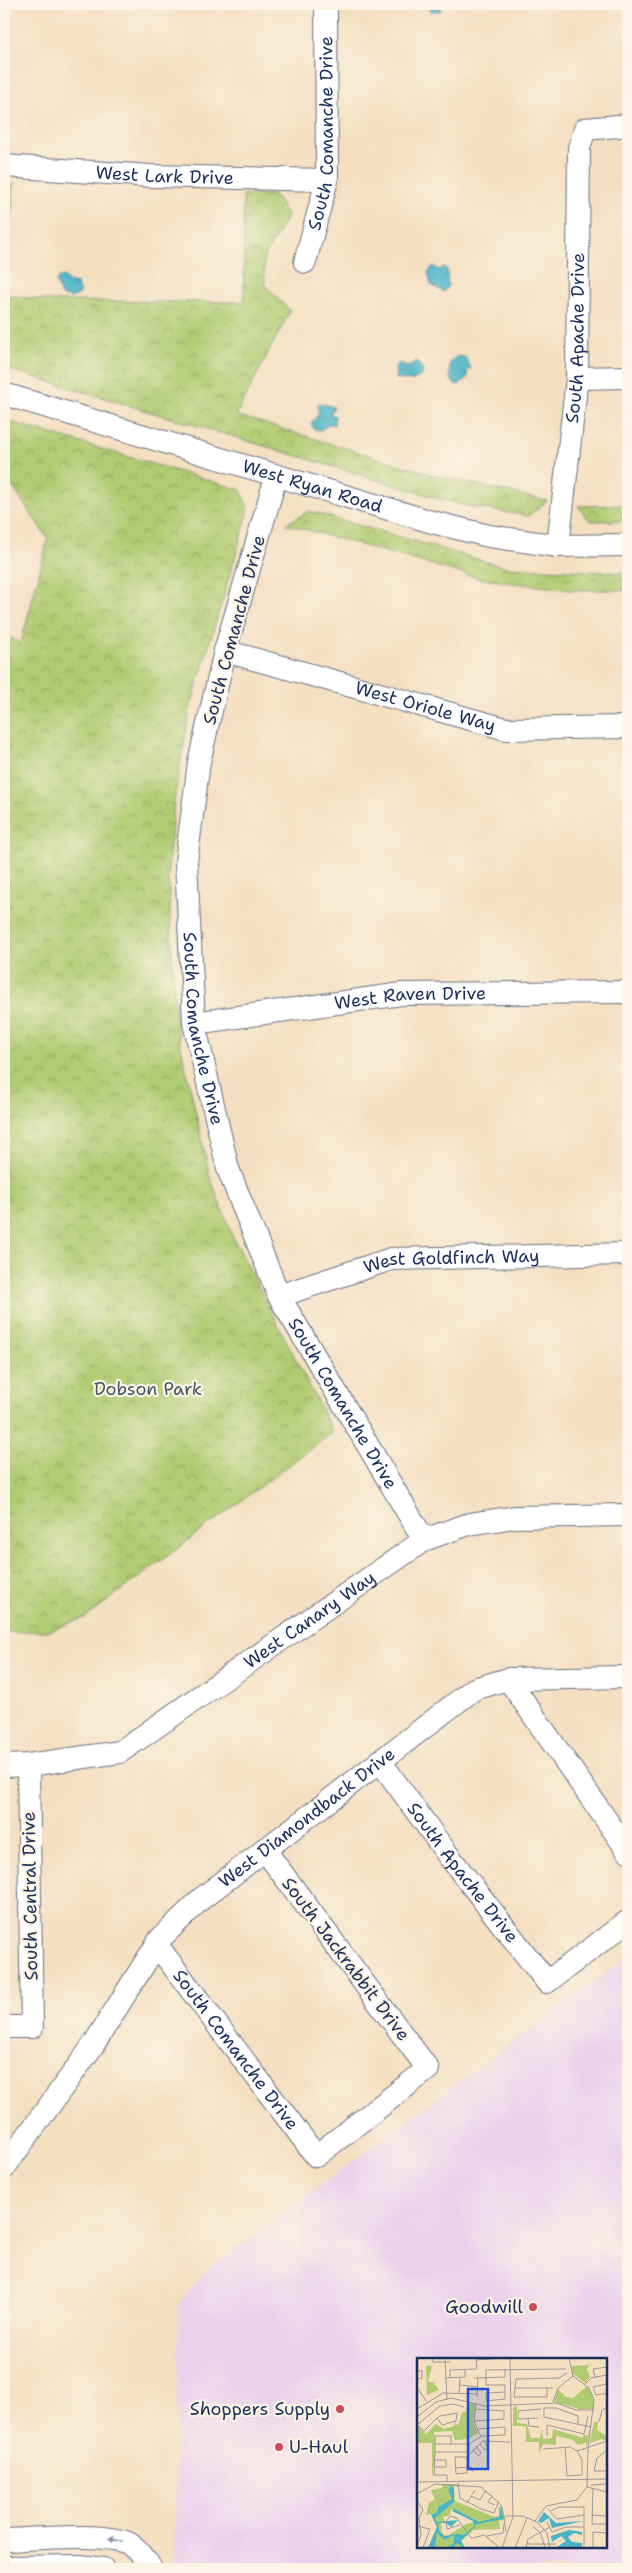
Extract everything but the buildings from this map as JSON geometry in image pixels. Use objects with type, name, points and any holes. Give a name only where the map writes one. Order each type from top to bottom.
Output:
[{"type":"street","name":"South Comanche Drive","points":[[305,262],[327,180],[326,4]]},
{"type":"street","name":"South Apache Drive","points":[[558,546],[577,378],[579,148],[585,129],[628,125]]},
{"type":"street","name":"West Lark Drive","points":[[4,166],[151,176],[327,180]]},
{"type":"street","points":[[577,378],[628,377]]},
{"type":"street","name":"West Ryan Road","points":[[4,394],[276,477],[451,527],[489,536],[558,546],[628,545]]},
{"type":"street","name":"South Comanche Drive","points":[[276,477],[225,651],[199,762],[186,862],[194,1023],[228,1169],[279,1296],[424,1540]]},
{"type":"street","name":"West Oriole Way","points":[[225,651],[506,729],[628,727]]},
{"type":"street","name":"West Raven Drive","points":[[194,1023],[402,994],[628,992]]},
{"type":"street","name":"West Goldfinch Way","points":[[279,1296],[391,1259],[628,1254]]},
{"type":"street","name":"West Canary Way","points":[[4,1766],[28,1765],[120,1752],[424,1540],[470,1524],[515,1518],[628,1515]]},
{"type":"street","name":"West Diamondback Drive","points":[[4,2168],[92,2048],[157,1945],[201,1899],[264,1849],[474,1690],[508,1679],[628,1677]]},
{"type":"street","points":[[508,1679],[628,1852]]},
{"type":"street","name":"South Apache Drive","points":[[380,1761],[448,1855],[547,1982],[628,1921]]},
{"type":"street","name":"South Central Drive","points":[[4,2027],[32,2027],[28,1765]]},
{"type":"street","name":"South Jackrabbit Drive","points":[[264,1849],[428,2069],[316,2156]]},
{"type":"street","name":"South Comanche Drive","points":[[157,1945],[316,2156]]},
{"type":"street","points":[[4,2540],[108,2538],[130,2544],[151,2569]]},
{"type":"street","points":[[4,2567],[81,2566],[103,2569]]},
{"type":"shaded area","points":[[628,1956],[628,2569],[174,2569],[179,2303],[205,2272]]},
{"type":"green space","points":[[15,183],[4,284],[4,190]]},
{"type":"green space","points":[[243,194],[275,195],[288,216],[264,258],[265,285],[290,311],[236,415],[434,475],[547,501],[528,516],[461,505],[4,368],[4,295],[52,301],[244,302]]},
{"type":"green space","name":"Dobson Park","points":[[4,420],[241,490],[249,510],[190,709],[174,801],[168,871],[176,1024],[210,1177],[232,1235],[333,1432],[86,1617],[49,1631],[4,1632],[4,635],[21,643],[48,539],[4,474]]},
{"type":"green space","points":[[628,505],[628,521],[590,521],[578,506]]},
{"type":"green space","points":[[309,511],[505,567],[628,573],[628,590],[570,590],[482,579],[286,524]]},
{"type":"water","points":[[429,4],[443,4],[440,11],[431,11]]},
{"type":"water","points":[[433,266],[440,270],[443,267],[447,269],[448,286],[444,292],[431,285],[428,272]]},
{"type":"water","points":[[60,276],[68,282],[77,284],[80,294],[71,298],[61,296],[56,282]]},
{"type":"water","points":[[457,356],[465,357],[471,368],[467,372],[468,377],[459,385],[454,384],[450,377],[450,362]]},
{"type":"water","points":[[416,361],[423,369],[422,375],[412,381],[396,379],[395,366],[401,363],[409,367]]},
{"type":"water","points":[[318,404],[334,407],[330,414],[335,416],[334,425],[329,424],[321,430],[314,429],[311,423],[318,415]]},
{"type":"place","name":"Goodwill","points":[[533,2307]]},
{"type":"place","name":"Shoppers Supply","points":[[340,2409]]},
{"type":"place","name":"U-Haul","points":[[279,2447]]}]
